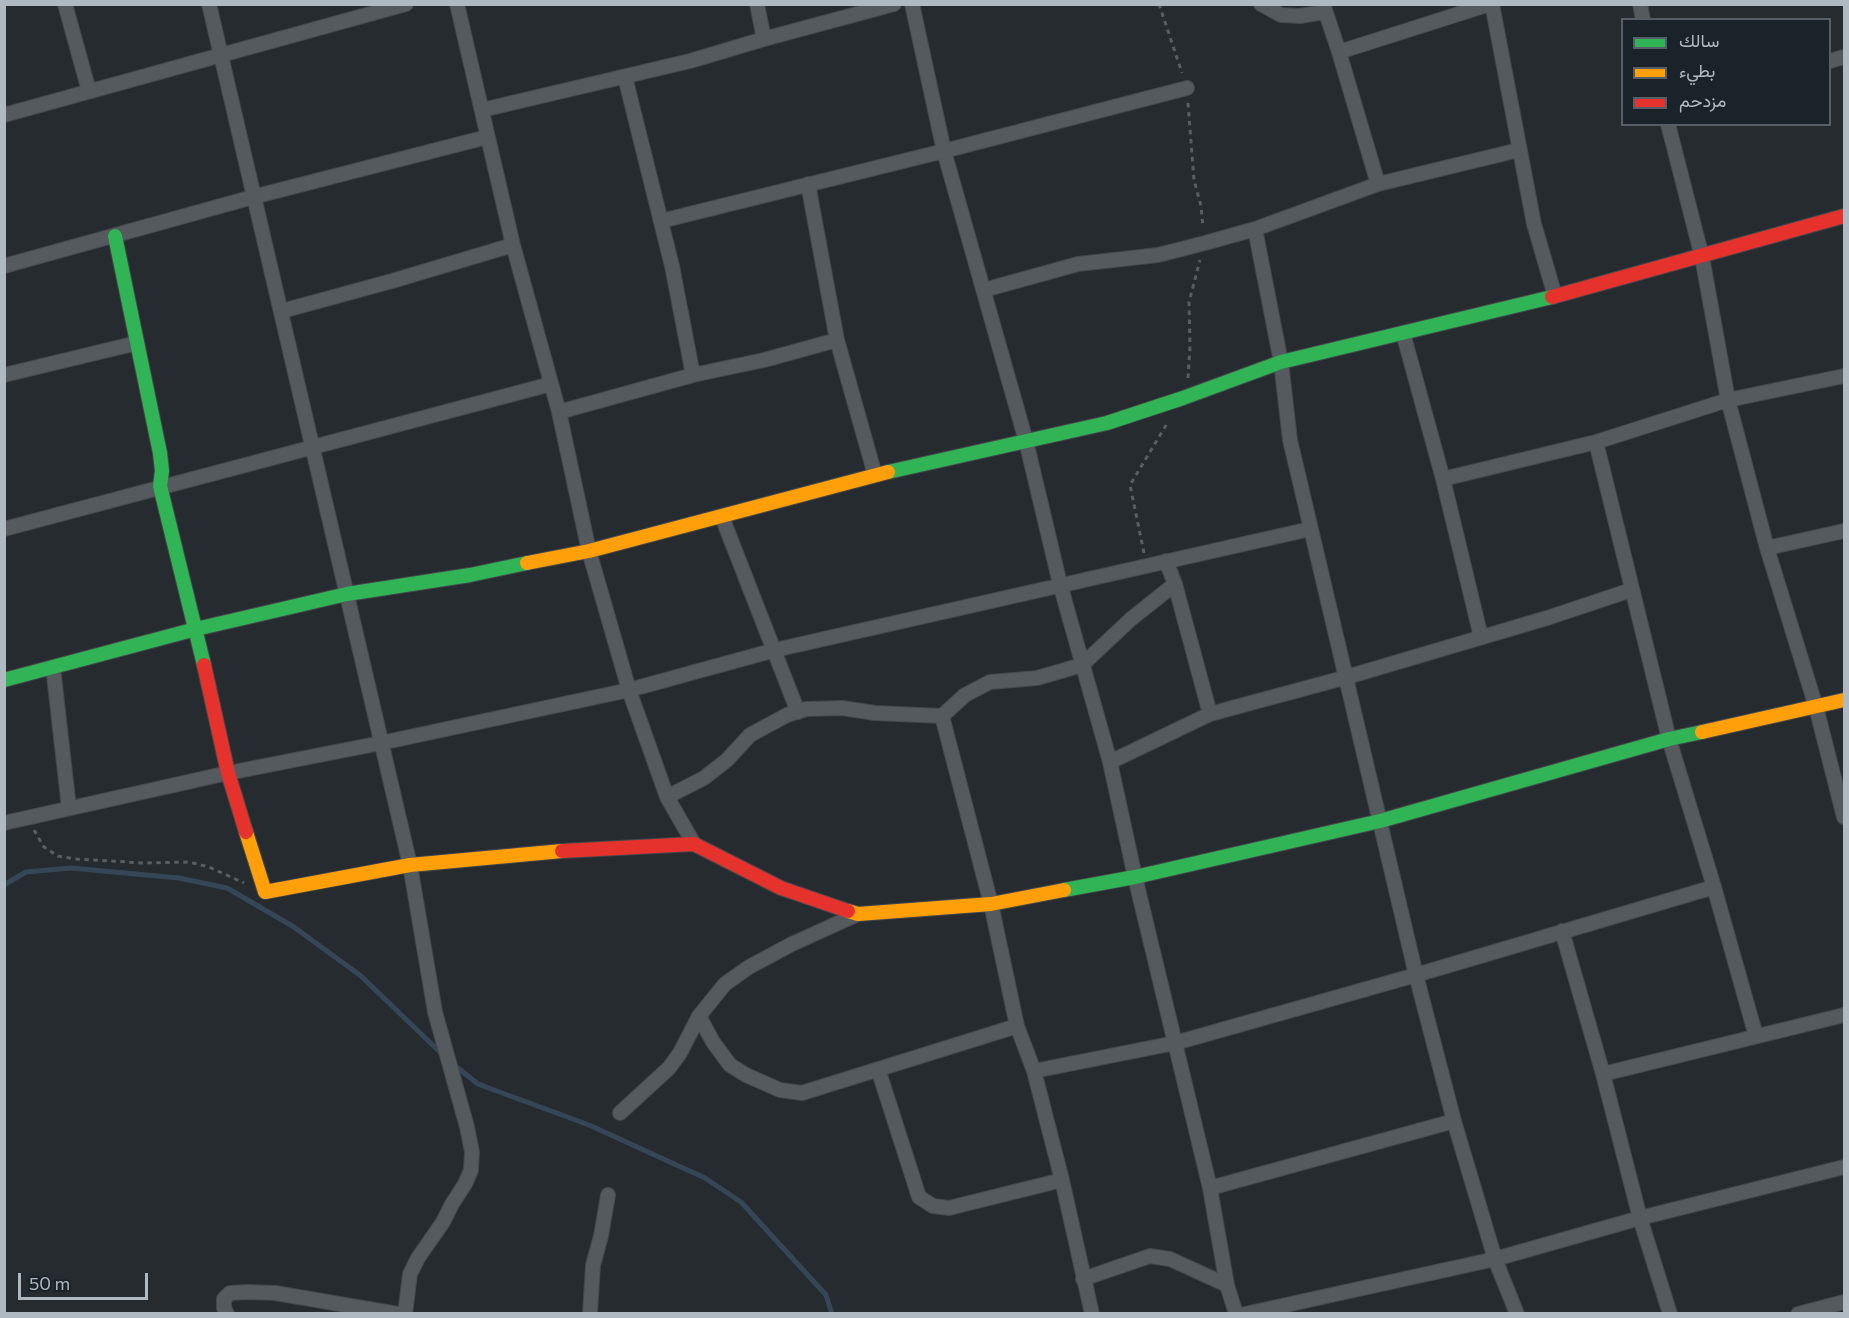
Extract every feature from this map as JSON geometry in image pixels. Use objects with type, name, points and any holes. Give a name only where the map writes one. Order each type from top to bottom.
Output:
[{"type":"street","points":[[65,4],[89,91]]},
{"type":"street","points":[[209,4],[410,865],[435,1012],[472,1152],[471,1170],[465,1184],[410,1274],[405,1314]]},
{"type":"street","points":[[4,115],[406,4]]},
{"type":"street","points":[[457,4],[513,244],[559,412],[590,551],[629,690],[667,797],[694,844]]},
{"type":"street","points":[[757,4],[764,39]]},
{"type":"street","points":[[482,110],[690,61],[894,4]]},
{"type":"street","points":[[912,4],[945,151],[1026,441],[1060,584],[1110,762],[1135,878],[1210,1188],[1227,1285],[1236,1314]]},
{"type":"street","points":[[1261,4],[1281,15],[1300,16],[1324,8],[1340,52],[1378,184]]},
{"type":"street","points":[[1340,52],[1491,4],[1534,224],[1555,296]]},
{"type":"street","points":[[625,77],[681,308],[693,375]]},
{"type":"street","points":[[661,221],[945,151],[1186,88]]},
{"type":"street","points":[[1669,126],[1702,257],[1728,400],[1767,548],[1816,707],[1845,817]]},
{"type":"street","points":[[4,266],[253,197],[488,137]]},
{"type":"street","points":[[984,290],[1078,264],[1158,255],[1205,243],[1255,229],[1378,184],[1519,150]]},
{"type":"street","points":[[808,184],[837,340],[875,475]]},
{"type":"street","points":[[4,680],[196,629],[347,594],[470,575],[590,551],[875,475],[1107,423],[1281,362],[1555,296],[1845,216]]},
{"type":"street","points":[[1255,229],[1281,362],[1290,440],[1416,975],[1454,1121],[1495,1259],[1517,1314]]},
{"type":"street","points":[[115,236],[160,453],[162,471],[160,486],[196,629],[228,773],[265,892],[410,865],[548,851],[694,844],[781,888],[858,914]]},
{"type":"street","points":[[282,311],[392,281],[513,244]]},
{"type":"street","points":[[1403,333],[1443,479],[1481,637]]},
{"type":"street","points":[[559,412],[693,375],[764,360],[837,340]]},
{"type":"street","points":[[4,375],[136,343]]},
{"type":"street","points":[[1443,479],[1596,442],[1728,400],[1845,376]]},
{"type":"street","points":[[4,529],[551,384]]},
{"type":"street","points":[[1596,442],[1669,739],[1756,1036]]},
{"type":"street","points":[[722,517],[798,712]]},
{"type":"street","points":[[4,823],[228,773],[629,690],[775,650],[1310,529]]},
{"type":"street","points":[[1767,548],[1845,531]]},
{"type":"street","points":[[1166,561],[1175,584],[1210,714]]},
{"type":"street","points":[[667,797],[718,768],[750,735],[768,724],[798,712],[842,708],[875,713],[942,716],[965,695],[990,682],[1037,678],[1082,666],[1131,619],[1175,584]]},
{"type":"street","points":[[1110,762],[1210,714],[1347,677],[1547,618],[1631,590]]},
{"type":"street","points":[[53,667],[69,808]]},
{"type":"street","points":[[620,1113],[669,1068],[680,1053],[699,1016],[725,984],[749,967],[792,944],[858,914],[991,904],[1135,878],[1380,820],[1669,739],[1845,700]]},
{"type":"street","points":[[942,716],[991,904],[1017,1026],[1034,1071],[1062,1180],[1092,1314]]},
{"type":"street","points":[[1034,1071],[1175,1043],[1714,887]]},
{"type":"street","points":[[1562,932],[1603,1074],[1640,1218],[1670,1314]]},
{"type":"street","points":[[1603,1074],[1845,1015]]},
{"type":"street","points":[[699,1016],[713,1042],[730,1065],[780,1090],[802,1093],[1017,1026]]},
{"type":"street","points":[[878,1069],[919,1197],[933,1206],[949,1208],[1062,1180]]},
{"type":"street","points":[[1210,1188],[1454,1121]]},
{"type":"street","points":[[1245,1314],[1495,1259],[1640,1218],[1845,1167]]},
{"type":"street","points":[[590,1314],[594,1265],[608,1195]]},
{"type":"street","points":[[1083,1279],[1150,1256],[1170,1259],[1227,1285]]},
{"type":"street","points":[[227,1314],[224,1299],[230,1293],[247,1292],[275,1293],[398,1314]]},
{"type":"street","points":[[1797,1314],[1845,1302]]},
{"type":"path","points":[[1147,566],[1130,485],[1183,398],[1190,365],[1189,302],[1205,243],[1201,206],[1194,180],[1186,88],[1159,4]]},
{"type":"path","points":[[30,818],[35,833],[44,847],[58,856],[144,863],[189,862],[209,867],[265,892]]},
{"type":"waterway","points":[[4,885],[26,872],[71,868],[179,878],[227,888],[294,927],[361,976],[444,1056]]},
{"type":"waterway","points":[[453,1064],[478,1084],[589,1125],[705,1178],[741,1202],[826,1295],[832,1314]]},
{"type":"traffic: fast","points":[[115,236],[160,453],[162,471],[160,486],[204,665]]},
{"type":"traffic: fast","points":[[888,472],[1107,423],[1281,362],[1552,297]]},
{"type":"traffic: fast","points":[[4,680],[196,629],[347,594],[470,575],[527,563]]},
{"type":"traffic: fast","points":[[1064,890],[1135,877],[1380,821],[1669,739],[1702,732]]},
{"type":"traffic: slow","points":[[527,563],[589,551],[888,472]]},
{"type":"traffic: slow","points":[[1702,732],[1844,700]]},
{"type":"traffic: slow","points":[[246,832],[265,892],[410,865],[562,851]]},
{"type":"traffic: slow","points":[[848,911],[858,914],[991,904],[1064,890]]},
{"type":"traffic: jam","points":[[1552,297],[1844,216]]},
{"type":"traffic: jam","points":[[204,665],[228,773],[246,832]]},
{"type":"traffic: jam","points":[[562,851],[694,844],[781,888],[848,911]]}]
